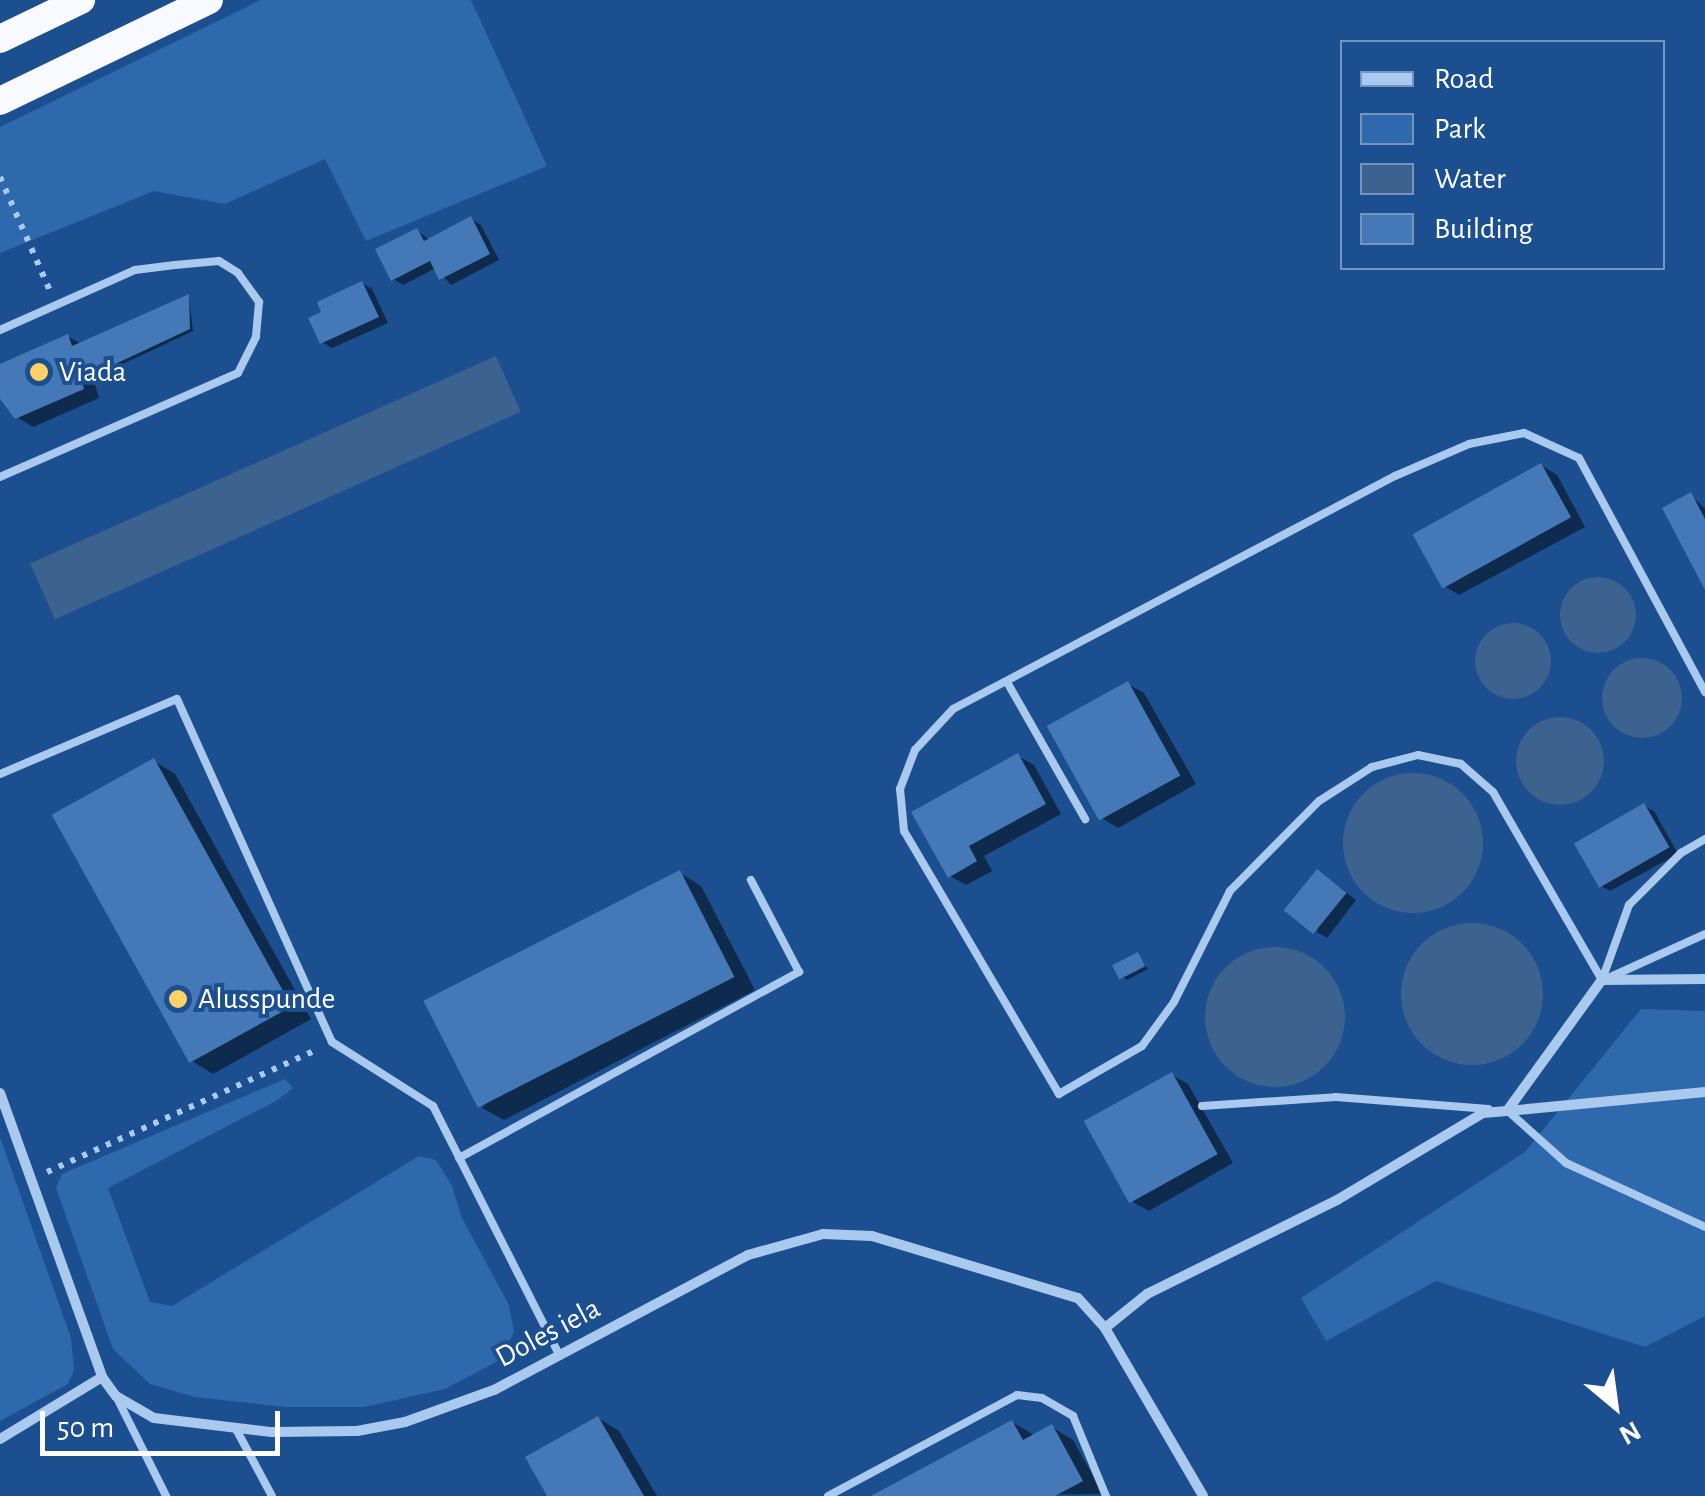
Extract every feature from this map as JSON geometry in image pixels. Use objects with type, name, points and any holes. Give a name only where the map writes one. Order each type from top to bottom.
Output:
[{"type":"highway","points":[[0,39],[81,0]]},
{"type":"highway","points":[[0,101],[210,0]]},
{"type":"street","points":[[1507,1110],[1602,980],[1705,980]]},
{"type":"street","points":[[1105,1328],[1146,1294],[1336,1200],[1484,1113],[1705,1092]]},
{"type":"street","name":"Doles iela","points":[[0,1093],[102,1377],[116,1396],[154,1418],[236,1429],[357,1430],[405,1422],[460,1406],[748,1255],[822,1234],[872,1236],[930,1250],[1078,1298],[1105,1328],[1203,1496]]},
{"type":"street","points":[[0,1440],[102,1377]]},
{"type":"lane","points":[[0,330],[135,270],[218,261],[238,273],[259,302],[256,337],[238,372],[0,477]]},
{"type":"lane","points":[[1602,980],[1493,792],[1461,764],[1418,755],[1372,768],[1319,801],[1230,891],[1174,1002],[1142,1046],[1059,1094],[904,831],[900,789],[914,750],[954,710],[1395,476],[1469,444],[1524,433],[1579,458],[1705,692]]},
{"type":"lane","points":[[1007,682],[1085,819]]},
{"type":"lane","points":[[0,774],[177,699],[332,1042],[432,1106],[560,1356]]},
{"type":"lane","points":[[1602,980],[1629,905],[1681,853],[1705,840]]},
{"type":"lane","points":[[459,1158],[799,972],[751,880]]},
{"type":"lane","points":[[1602,980],[1705,934]]},
{"type":"lane","points":[[1202,1106],[1336,1097],[1507,1110],[1566,1163],[1705,1226]]},
{"type":"lane","points":[[828,1496],[1017,1395],[1042,1398],[1073,1416],[1106,1496]]},
{"type":"lane","points":[[116,1396],[166,1496]]},
{"type":"lane","points":[[236,1429],[272,1496]]},
{"type":"path","points":[[0,177],[57,306]]},
{"type":"path","points":[[32,1179],[332,1042]]},
{"type":"green space","points":[[261,0],[471,0],[547,166],[366,241],[325,159],[225,204],[154,191],[0,253],[0,127]]},
{"type":"green space","points":[[1641,1009],[1705,1011],[1705,1316],[1645,1347],[1436,1281],[1326,1341],[1301,1298],[1525,1152]]},
{"type":"green space","points":[[285,1079],[293,1088],[276,1101],[108,1188],[150,1302],[172,1306],[419,1156],[436,1160],[452,1186],[462,1218],[509,1305],[514,1332],[500,1360],[445,1389],[364,1407],[286,1407],[195,1397],[150,1384],[113,1349],[56,1188],[62,1174]]},
{"type":"green space","points":[[0,1137],[71,1338],[74,1370],[68,1384],[0,1421]]},
{"type":"water","points":[[496,356],[521,412],[55,619],[30,563]]},
{"type":"water","points":[[1598,577],[1625,588],[1636,615],[1625,642],[1598,653],[1571,642],[1560,615],[1571,588]]},
{"type":"water","points":[[1513,623],[1540,634],[1551,661],[1540,688],[1513,699],[1486,688],[1475,661],[1486,634]]},
{"type":"water","points":[[1642,658],[1657,661],[1670,670],[1679,683],[1679,713],[1670,726],[1657,735],[1642,738],[1627,735],[1614,726],[1605,713],[1602,698],[1605,683],[1614,670],[1627,661]]},
{"type":"water","points":[[1551,717],[1569,717],[1585,724],[1597,736],[1604,761],[1597,786],[1585,798],[1569,805],[1551,805],[1535,798],[1523,786],[1516,770],[1516,752],[1523,736],[1535,724]]},
{"type":"water","points":[[1413,773],[1440,779],[1462,794],[1477,816],[1483,843],[1477,870],[1462,892],[1440,907],[1413,913],[1386,907],[1364,892],[1349,870],[1343,843],[1349,816],[1364,794],[1386,779]]},
{"type":"water","points":[[1472,923],[1499,929],[1522,944],[1537,967],[1543,994],[1537,1021],[1522,1044],[1499,1059],[1472,1065],[1445,1059],[1422,1044],[1407,1021],[1401,994],[1407,967],[1422,944],[1445,929]]},
{"type":"water","points":[[1275,947],[1302,953],[1324,968],[1339,990],[1345,1017],[1339,1044],[1324,1066],[1302,1081],[1275,1087],[1248,1081],[1226,1066],[1211,1044],[1205,1017],[1211,990],[1226,968],[1248,953]]},
{"type":"building","points":[[471,216],[490,254],[439,280],[430,261],[391,281],[375,249],[417,228],[424,241]]},
{"type":"building","points":[[362,281],[379,317],[320,344],[308,318],[321,312],[317,302]]},
{"type":"building","points":[[189,294],[190,329],[81,380],[84,389],[15,419],[0,399],[0,364],[68,334],[72,346]]},
{"type":"building","points":[[1541,463],[1571,517],[1442,588],[1412,534]]},
{"type":"building","points":[[1691,492],[1705,519],[1705,590],[1662,508]]},
{"type":"building","points":[[1128,681],[1180,775],[1099,821],[1047,726]]},
{"type":"building","points":[[1018,753],[1046,804],[969,846],[977,861],[948,878],[911,812]]},
{"type":"building","points":[[154,758],[292,1006],[189,1063],[52,815]]},
{"type":"building","points":[[1644,803],[1670,847],[1599,888],[1574,843]]},
{"type":"building","points":[[1317,869],[1347,893],[1313,934],[1284,910]]},
{"type":"building","points":[[680,870],[734,977],[478,1108],[423,1001]]},
{"type":"building","points":[[1138,952],[1145,966],[1119,979],[1112,965]]},
{"type":"building","points":[[1172,1072],[1218,1154],[1129,1203],[1084,1121]]},
{"type":"building","points":[[598,1416],[644,1496],[547,1496],[525,1457]]},
{"type":"building","points":[[1012,1420],[1023,1440],[1052,1424],[1083,1481],[1055,1496],[871,1496]]},
{"type":"place","name":"Viada","points":[[39,372]]},
{"type":"place","name":"Alusspunde","points":[[178,999]]}]
